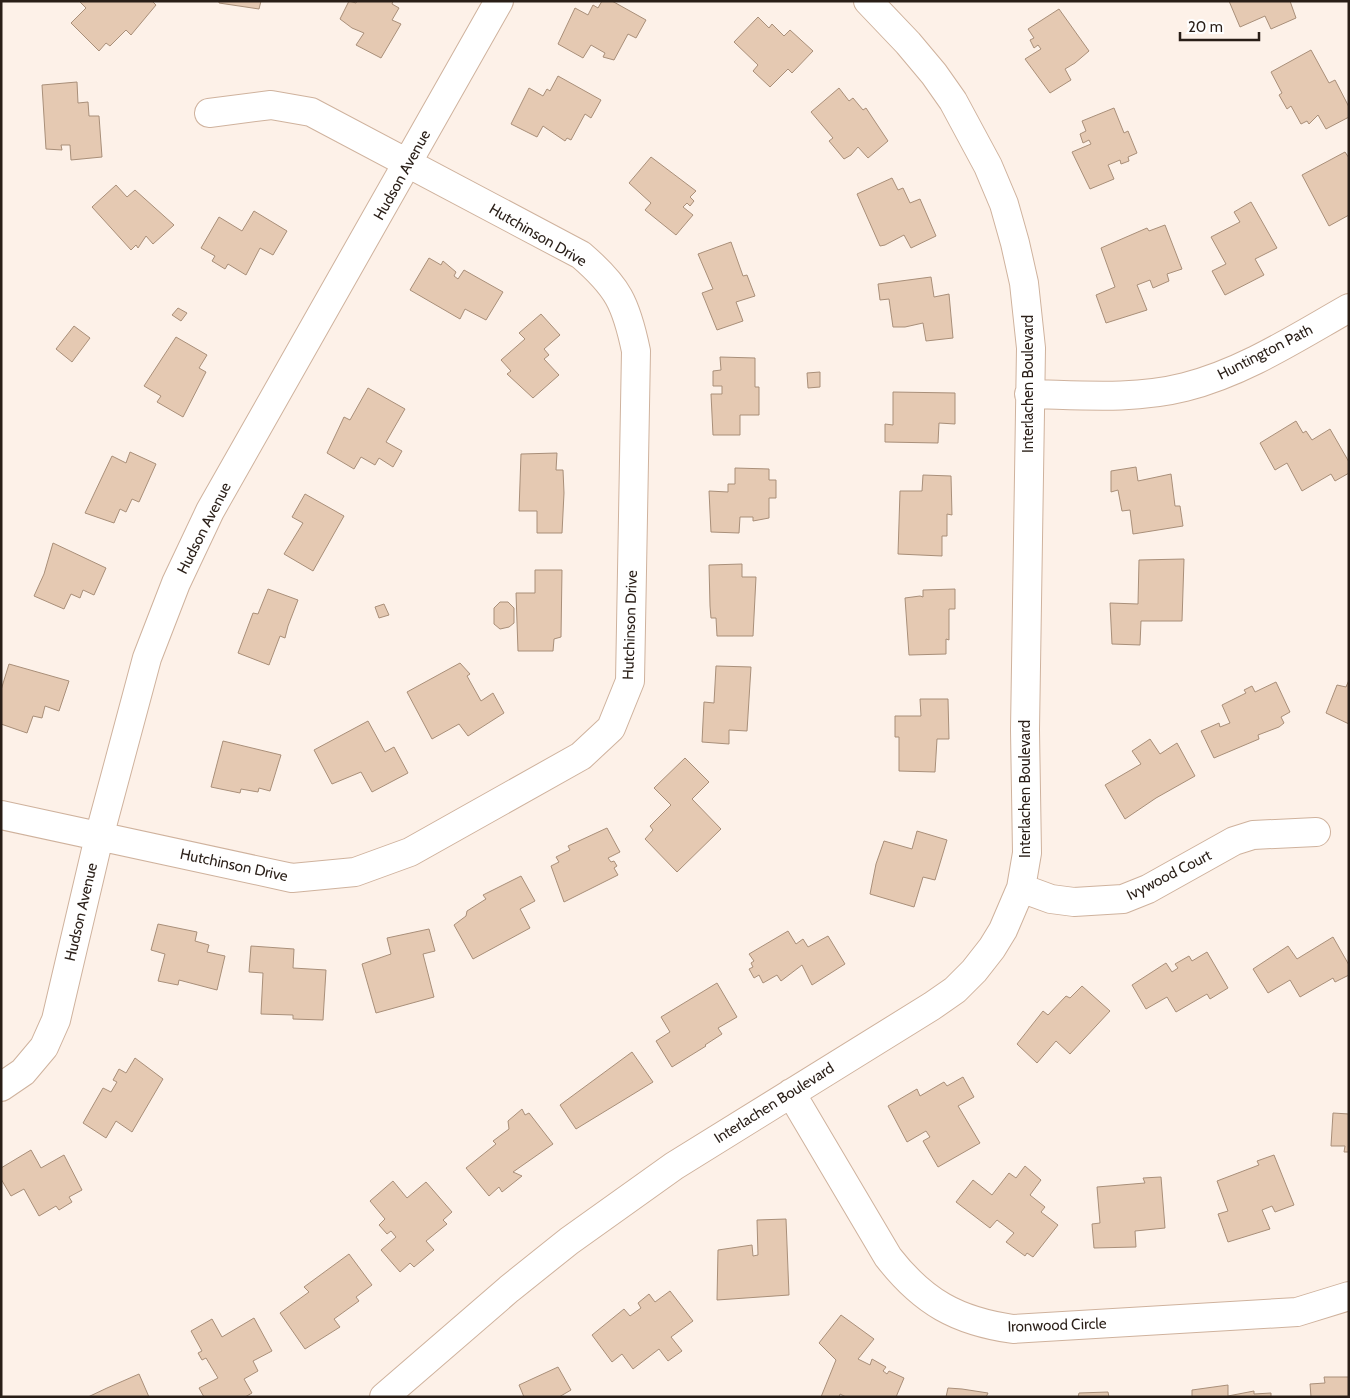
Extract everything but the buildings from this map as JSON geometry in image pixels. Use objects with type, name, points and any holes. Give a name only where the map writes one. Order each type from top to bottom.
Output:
[{"type":"street","name":"Hudson Avenue","points":[[1,1087],[23,1072],[44,1047],[56,1020],[99,837],[147,658],[176,584],[210,512],[499,1]]},
{"type":"street","name":"Interlachen Boulevard","points":[[384,1397],[509,1289],[569,1242],[674,1166],[955,990],[974,971],[992,948],[1003,930],[1021,888],[1027,853],[1025,730],[1031,348],[1024,283],[1004,204],[970,129],[934,74],[908,43],[868,1]]},
{"type":"street","name":"Hutchinson Drive","points":[[1,815],[292,878],[355,872],[410,852],[580,756],[611,728],[630,681],[636,350],[630,323],[620,297],[603,274],[581,255],[311,112],[271,105],[209,113]]},
{"type":"street","name":"Huntington Path","points":[[1029,394],[1116,395],[1184,387],[1222,375],[1261,358],[1349,308]]},
{"type":"street","name":"Ivywood Court","points":[[1021,888],[1051,899],[1074,902],[1123,899],[1148,889],[1234,841],[1253,836],[1316,832]]},
{"type":"street","name":"Ironwood Circle","points":[[791,1093],[888,1258],[916,1289],[932,1301],[973,1321],[1013,1329],[1297,1312],[1349,1296]]}]
